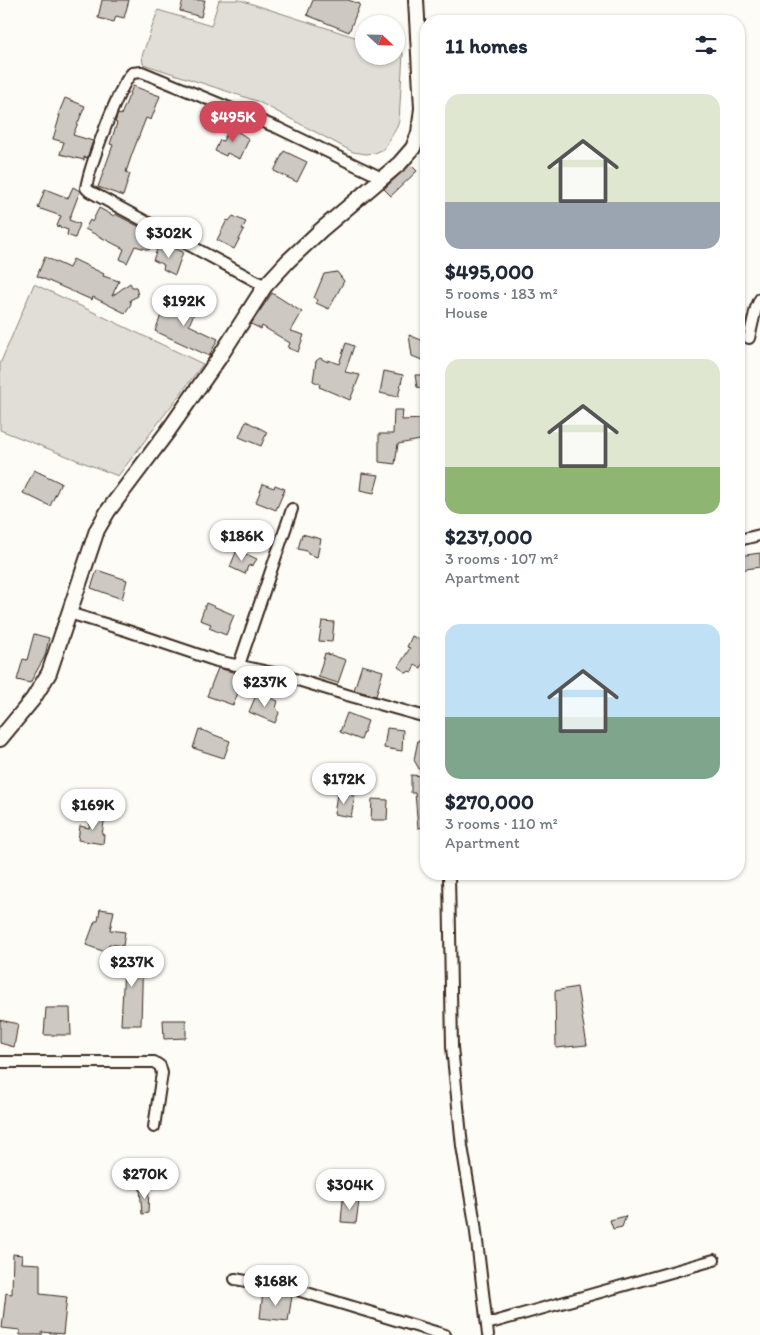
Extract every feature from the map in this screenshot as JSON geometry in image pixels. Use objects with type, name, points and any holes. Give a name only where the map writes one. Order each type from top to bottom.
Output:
[{"type":"main road","points":[[416,0],[420,72]]},
{"type":"main road","points":[[0,739],[42,686],[53,664],[94,538],[102,520],[220,358],[265,286],[301,248],[408,155],[419,133],[420,125]]},
{"type":"street","points":[[265,286],[86,188],[115,104],[128,76],[132,72],[142,72],[278,128],[382,178]]},
{"type":"street","points":[[749,338],[760,299]]},
{"type":"street","points":[[239,665],[292,509]]},
{"type":"street","points":[[745,539],[760,535]]},
{"type":"street","points":[[69,613],[217,661],[278,674],[420,715]]},
{"type":"street","points":[[449,880],[452,1047],[462,1146],[475,1224],[488,1335]]},
{"type":"street","points":[[0,1062],[154,1062],[160,1066],[162,1073],[154,1128]]},
{"type":"street","points":[[487,1324],[714,1260]]},
{"type":"street","points":[[235,1279],[297,1290],[445,1335]]},
{"type":"shaded area","points":[[219,0],[240,0],[355,37],[355,65],[402,65],[399,121],[384,149],[366,154],[353,152],[257,101],[143,64],[142,56],[158,10],[211,26]]},
{"type":"shaded area","points":[[34,284],[203,364],[118,476],[0,430],[0,364]]},
{"type":"building","points":[[102,0],[129,0],[124,18],[116,16],[114,22],[98,18]]},
{"type":"building","points":[[183,0],[205,0],[201,17],[180,11]]},
{"type":"building","points":[[313,0],[348,0],[360,4],[349,32],[307,15]]},
{"type":"building","points":[[133,86],[160,96],[151,120],[146,118],[132,154],[126,172],[130,174],[123,196],[98,187],[113,145],[110,144],[117,123],[115,122],[118,114],[121,115]]},
{"type":"building","points":[[65,98],[85,106],[73,135],[93,141],[87,158],[84,157],[84,160],[60,154],[64,142],[53,139],[60,115],[58,115]]},
{"type":"building","points":[[232,124],[239,128],[237,131],[249,139],[240,159],[227,153],[226,156],[215,151],[220,140],[223,141]]},
{"type":"building","points":[[284,151],[307,162],[297,182],[274,171]]},
{"type":"building","points":[[410,164],[417,171],[391,196],[384,189]]},
{"type":"building","points":[[73,187],[80,191],[69,220],[80,224],[75,238],[67,235],[68,230],[57,226],[61,216],[38,208],[45,189],[68,198]]},
{"type":"building","points":[[99,208],[114,216],[115,214],[157,236],[149,250],[135,246],[127,263],[120,259],[124,249],[85,229],[90,220],[92,222]]},
{"type":"building","points":[[233,216],[246,222],[234,249],[217,240],[227,220],[229,221]]},
{"type":"building","points":[[170,246],[183,252],[175,275],[163,269],[164,265],[153,260],[158,247],[167,251]]},
{"type":"building","points":[[45,257],[69,268],[73,259],[104,274],[103,276],[119,281],[112,296],[130,283],[132,287],[136,287],[138,296],[130,300],[131,304],[125,313],[93,297],[92,300],[37,276]]},
{"type":"building","points":[[337,272],[344,281],[329,309],[316,303],[318,300],[314,298],[324,274]]},
{"type":"building","points":[[272,293],[302,312],[291,331],[304,335],[298,352],[288,348],[290,343],[262,326],[261,329],[251,324]]},
{"type":"building","points":[[168,297],[196,309],[189,325],[218,339],[209,356],[155,331]]},
{"type":"building","points":[[409,335],[420,340],[420,359],[412,356]]},
{"type":"building","points":[[346,343],[354,346],[345,372],[360,375],[350,400],[319,387],[320,384],[313,381],[316,361],[320,358],[339,364]]},
{"type":"building","points":[[384,371],[403,375],[398,397],[380,393]]},
{"type":"building","points":[[415,375],[420,375],[420,388],[417,387]]},
{"type":"building","points":[[394,410],[403,410],[402,420],[420,419],[420,440],[398,444],[395,464],[379,462],[379,434],[393,434]]},
{"type":"building","points":[[246,421],[267,432],[261,446],[239,437]]},
{"type":"building","points":[[34,470],[61,483],[50,506],[23,493]]},
{"type":"building","points":[[362,473],[379,475],[374,493],[360,490]]},
{"type":"building","points":[[263,484],[274,488],[275,485],[285,489],[276,510],[256,502]]},
{"type":"building","points":[[302,534],[321,539],[317,557],[308,554],[307,551],[298,549]]},
{"type":"building","points":[[237,550],[257,559],[253,565],[248,566],[245,574],[230,567]]},
{"type":"building","points":[[760,553],[760,567],[745,569],[745,555]]},
{"type":"building","points":[[97,570],[127,580],[122,599],[91,588]]},
{"type":"building","points":[[206,603],[234,615],[226,635],[209,628],[211,624],[200,620]]},
{"type":"building","points":[[322,621],[334,622],[332,642],[319,641]]},
{"type":"building","points":[[34,634],[49,638],[45,656],[30,683],[17,680],[23,659],[27,660]]},
{"type":"building","points":[[412,636],[420,640],[420,668],[415,665],[412,672],[409,671],[407,673],[398,667],[410,648],[407,647]]},
{"type":"building","points":[[325,653],[346,660],[338,683],[318,677]]},
{"type":"building","points":[[362,665],[383,671],[376,696],[354,690]]},
{"type":"building","points":[[218,668],[236,673],[240,688],[233,705],[207,696]]},
{"type":"building","points":[[257,693],[278,701],[276,708],[279,713],[275,723],[249,712]]},
{"type":"building","points":[[347,713],[368,721],[361,740],[340,732]]},
{"type":"building","points":[[387,728],[403,730],[402,751],[384,748]]},
{"type":"building","points":[[199,729],[230,741],[224,758],[193,748]]},
{"type":"building","points":[[418,740],[420,740],[420,771],[414,760]]},
{"type":"building","points":[[411,775],[420,776],[420,828],[418,828],[415,793],[411,793]]},
{"type":"building","points":[[337,794],[355,796],[351,817],[334,814]]},
{"type":"building","points":[[372,799],[388,800],[387,820],[371,820]]},
{"type":"building","points":[[91,814],[105,817],[102,834],[104,835],[103,844],[78,840],[80,826],[89,828]]},
{"type":"building","points":[[100,909],[114,911],[110,930],[125,932],[123,946],[109,944],[108,953],[86,945],[95,921],[98,921]]},
{"type":"building","points":[[125,949],[143,950],[141,1025],[121,1025]]},
{"type":"building","points":[[577,987],[587,1045],[556,1048],[555,991]]},
{"type":"building","points":[[46,1008],[70,1008],[71,1035],[44,1035]]},
{"type":"building","points":[[0,1020],[18,1024],[14,1047],[0,1043]]},
{"type":"building","points":[[163,1020],[186,1020],[186,1038],[164,1039]]},
{"type":"building","points":[[149,1187],[148,1213],[142,1214],[140,1188]]},
{"type":"building","points":[[343,1199],[359,1201],[356,1223],[341,1222]]},
{"type":"building","points":[[626,1216],[622,1227],[613,1229],[610,1220]]},
{"type":"building","points":[[13,1254],[22,1255],[21,1263],[40,1264],[40,1294],[67,1297],[63,1334],[42,1332],[42,1335],[20,1335],[20,1330],[2,1328],[6,1293],[12,1294]]},
{"type":"building","points":[[263,1292],[292,1296],[288,1321],[260,1318]]}]
